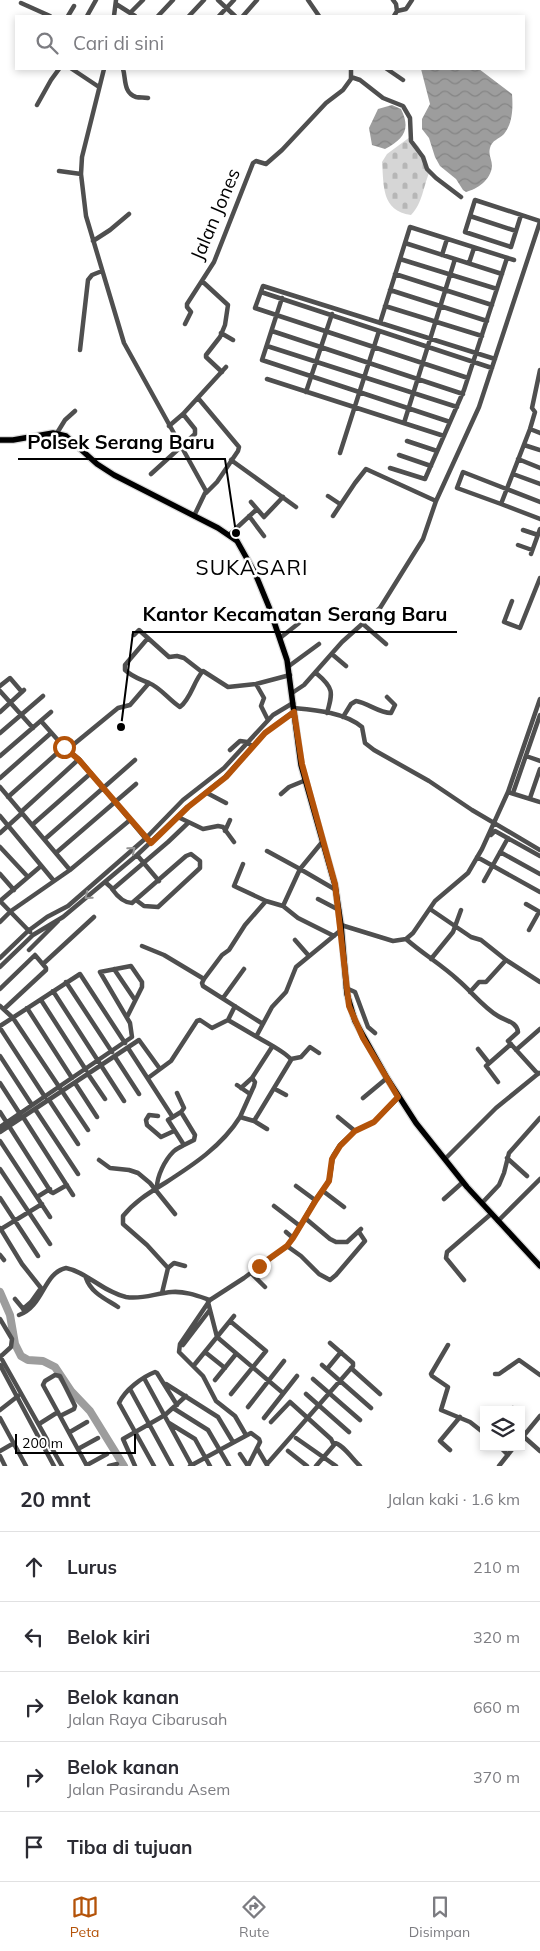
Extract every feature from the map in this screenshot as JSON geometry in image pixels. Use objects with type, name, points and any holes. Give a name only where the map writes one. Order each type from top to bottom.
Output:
[{"type":"main road","points":[[0,440],[57,434],[70,438],[98,464],[114,475],[229,535],[238,544],[255,573],[289,666],[300,759],[336,890],[346,988],[354,1021],[398,1097],[445,1159],[491,1214],[540,1266]]},
{"type":"street","points":[[88,15],[96,0]]},
{"type":"street","points":[[114,15],[116,2],[133,14],[143,0]]},
{"type":"street","points":[[159,15],[173,0]]},
{"type":"street","points":[[191,15],[204,0]]},
{"type":"street","points":[[218,0],[235,15]]},
{"type":"street","points":[[219,15],[234,0]]},
{"type":"street","points":[[244,15],[258,0]]},
{"type":"street","points":[[308,0],[318,15]]},
{"type":"street","points":[[393,0],[396,4],[395,14]]},
{"type":"street","points":[[395,14],[406,9],[412,0]]},
{"type":"street","points":[[21,3],[48,15]]},
{"type":"street","points":[[69,15],[74,6]]},
{"type":"street","points":[[37,105],[58,70]]},
{"type":"street","points":[[73,70],[98,87]]},
{"type":"street","points":[[104,70],[83,151],[81,174],[84,208],[124,344],[206,493]]},
{"type":"street","points":[[123,70],[125,86],[129,92],[137,98],[148,98]]},
{"type":"street","points":[[351,70],[351,77],[360,80],[383,98],[401,105],[410,118],[412,141],[423,157],[427,169],[461,197]]},
{"type":"street","points":[[388,70],[403,80]]},
{"type":"street","name":"Jalan Jones","points":[[185,324],[191,312],[187,307],[188,304],[202,282],[224,239],[253,163],[256,161],[264,165],[268,163],[321,108],[343,90],[351,77]]},
{"type":"street","points":[[59,171],[81,174]]},
{"type":"street","points":[[292,693],[304,685],[333,655],[342,642],[384,602],[419,546],[436,501],[479,407],[540,222],[521,215],[475,200],[465,232],[511,247],[521,215]]},
{"type":"street","points":[[93,241],[129,214]]},
{"type":"street","points":[[470,216],[516,231]]},
{"type":"street","points":[[380,322],[410,228],[514,260]]},
{"type":"street","points":[[442,254],[447,239]]},
{"type":"street","points":[[405,243],[502,274]]},
{"type":"street","points":[[469,263],[474,248]]},
{"type":"street","points":[[390,468],[425,480],[463,394],[507,258]]},
{"type":"street","points":[[400,259],[497,289]]},
{"type":"street","points":[[404,423],[455,259]]},
{"type":"street","points":[[80,350],[88,280],[92,275],[102,271]]},
{"type":"street","points":[[395,274],[492,305]]},
{"type":"street","points":[[202,282],[228,305],[221,333],[206,355],[222,372]]},
{"type":"street","points":[[468,378],[255,308],[264,286],[496,359]]},
{"type":"street","points":[[390,290],[487,321]]},
{"type":"street","points":[[261,292],[492,368]]},
{"type":"street","points":[[282,298],[262,360],[450,422]]},
{"type":"street","points":[[385,306],[482,336]]},
{"type":"street","points":[[306,392],[334,308]]},
{"type":"street","points":[[272,331],[463,394]]},
{"type":"street","points":[[340,453],[379,331]]},
{"type":"street","points":[[221,333],[233,340]]},
{"type":"street","points":[[267,346],[457,407]]},
{"type":"street","points":[[169,426],[183,414],[226,367]]},
{"type":"street","points":[[501,504],[538,413],[532,408],[540,370]]},
{"type":"street","points":[[267,379],[444,436]]},
{"type":"street","points":[[194,516],[206,493],[217,482],[238,451],[239,446],[198,398]]},
{"type":"street","points":[[57,434],[65,420],[75,411]]},
{"type":"street","points":[[151,474],[192,438],[196,431],[183,414]]},
{"type":"street","points":[[530,429],[540,433]]},
{"type":"street","points":[[407,441],[437,451]]},
{"type":"street","points":[[524,444],[540,450]]},
{"type":"street","points":[[399,455],[431,466]]},
{"type":"street","points":[[518,459],[540,468]]},
{"type":"street","points":[[231,460],[296,507]]},
{"type":"street","points":[[333,516],[366,469],[436,501]]},
{"type":"street","points":[[540,502],[463,472],[457,488],[540,519]]},
{"type":"street","points":[[513,474],[540,484]]},
{"type":"street","points":[[328,496],[340,504]]},
{"type":"street","points":[[251,502],[264,517],[283,497]]},
{"type":"street","points":[[229,535],[256,510]]},
{"type":"street","points":[[249,516],[264,536]]},
{"type":"street","points":[[518,545],[532,552],[540,529]]},
{"type":"street","points":[[523,530],[538,535]]},
{"type":"street","points":[[512,601],[504,622],[520,628],[540,578]]},
{"type":"street","points":[[280,638],[300,623]]},
{"type":"street","points":[[363,624],[386,644]]},
{"type":"street","points":[[134,635],[139,630],[169,657],[177,656],[184,658],[202,672],[228,687],[256,684],[290,675]]},
{"type":"street","points":[[148,638],[124,668],[133,677],[149,683],[180,707],[184,705],[202,672]]},
{"type":"street","points":[[289,666],[319,644]]},
{"type":"street","points":[[333,655],[346,666]]},
{"type":"street","points":[[316,673],[330,688],[332,697],[327,713]]},
{"type":"street","points":[[0,686],[10,678],[23,691],[0,712]]},
{"type":"street","points":[[8,797],[66,748],[118,708],[130,705],[149,683]]},
{"type":"street","points":[[256,684],[264,698],[261,706],[268,720]]},
{"type":"street","points":[[0,692],[32,728]]},
{"type":"street","points":[[0,733],[43,696]]},
{"type":"street","points":[[343,717],[351,704],[356,701],[371,705],[385,713],[391,713],[395,706],[387,697]]},
{"type":"street","points":[[471,874],[526,756],[538,716],[540,699]]},
{"type":"street","points":[[29,950],[62,917],[137,855],[178,817],[226,777],[265,733],[293,708]]},
{"type":"street","points":[[0,958],[28,931],[68,906],[146,838],[183,800],[224,768],[268,720],[293,708],[343,717],[362,727],[365,743],[374,750],[429,781],[460,803],[540,850]]},
{"type":"street","points":[[0,756],[51,712]]},
{"type":"street","points":[[510,793],[538,716]]},
{"type":"street","points":[[40,722],[91,773],[151,843]]},
{"type":"street","points":[[0,778],[51,733]]},
{"type":"street","points":[[230,750],[240,741],[247,742],[253,748]]},
{"type":"street","points":[[526,756],[540,761]]},
{"type":"street","points":[[0,833],[79,760]]},
{"type":"street","points":[[45,839],[135,760]]},
{"type":"street","points":[[530,798],[538,784],[540,769]]},
{"type":"street","points":[[32,825],[91,773]]},
{"type":"street","points":[[281,794],[290,787],[306,780]]},
{"type":"street","points":[[57,852],[136,784]]},
{"type":"street","points":[[0,787],[57,852],[70,870]]},
{"type":"street","points":[[207,793],[226,803]]},
{"type":"street","points":[[510,793],[540,802]]},
{"type":"street","points":[[0,816],[54,881]]},
{"type":"street","points":[[178,817],[203,829],[223,827],[234,842]]},
{"type":"street","points":[[0,922],[11,911],[70,870],[130,820]]},
{"type":"street","points":[[225,831],[230,820]]},
{"type":"street","points":[[112,889],[188,823]]},
{"type":"street","points":[[257,1037],[272,1007],[286,992],[296,967],[341,928],[393,941],[406,940],[414,933],[430,909],[455,883],[468,873],[493,831],[540,856]]},
{"type":"street","points":[[484,881],[508,838]]},
{"type":"street","points":[[283,906],[300,869],[323,841]]},
{"type":"street","points":[[0,847],[28,878]]},
{"type":"street","points":[[267,851],[336,890]]},
{"type":"street","points":[[500,852],[540,874]]},
{"type":"street","points":[[105,882],[124,902],[130,903],[136,900],[189,854],[193,855],[201,863],[200,868],[158,907],[144,906],[136,900]]},
{"type":"street","points":[[137,855],[158,881]]},
{"type":"street","points":[[478,858],[540,892]]},
{"type":"street","points":[[243,864],[233,883],[234,886],[266,901],[283,906],[298,918],[334,936]]},
{"type":"street","points":[[33,935],[0,902],[41,866]]},
{"type":"street","points":[[0,874],[14,890]]},
{"type":"street","points":[[318,899],[339,910]]},
{"type":"street","points":[[263,1024],[203,986],[202,982],[222,955],[229,950],[245,925],[266,901]]},
{"type":"street","points":[[526,904],[540,912],[529,930]]},
{"type":"street","points":[[430,909],[471,937],[481,940],[506,960],[540,982]]},
{"type":"street","points":[[60,910],[62,917]]},
{"type":"street","points":[[432,959],[448,940],[456,926],[461,910]]},
{"type":"street","points":[[0,967],[33,935],[62,917]]},
{"type":"street","points":[[43,964],[94,917]]},
{"type":"street","points":[[295,940],[309,956]]},
{"type":"street","points":[[406,940],[460,981],[499,1017],[509,1020],[518,1028],[518,1032],[508,1041],[539,1073],[496,1108],[445,1159]]},
{"type":"street","points":[[23,944],[43,964],[46,970],[2,1008],[12,1018],[88,1130]]},
{"type":"street","points":[[142,946],[164,955],[204,979]]},
{"type":"street","points":[[0,989],[35,955]]},
{"type":"street","points":[[470,992],[479,982],[484,983],[488,980],[506,960]]},
{"type":"street","points":[[0,1132],[21,1115],[114,1054],[126,1045],[132,1037],[130,1023],[100,972],[131,966],[142,982],[142,987],[127,1017]]},
{"type":"street","points":[[114,969],[135,1000]]},
{"type":"street","points":[[222,998],[244,969]]},
{"type":"street","points":[[78,1144],[0,1027],[80,974],[172,1116]]},
{"type":"street","points":[[66,982],[139,1094]]},
{"type":"street","points":[[346,988],[355,992],[366,1025],[375,1033]]},
{"type":"street","points":[[53,991],[124,1101]]},
{"type":"street","points":[[41,1000],[105,1099]]},
{"type":"street","points":[[148,1078],[172,1059],[197,1021],[200,1020],[212,1028],[228,1020],[235,1006]]},
{"type":"street","points":[[27,1008],[97,1117]]},
{"type":"street","points":[[228,1020],[292,1059]]},
{"type":"street","points":[[516,1050],[540,1029]]},
{"type":"street","points":[[126,1045],[141,1040],[160,1069]]},
{"type":"street","points":[[498,1082],[486,1067],[511,1044]]},
{"type":"street","points":[[250,1094],[239,1087],[252,1078],[272,1047]]},
{"type":"street","points":[[254,1121],[292,1059],[301,1057],[310,1047],[319,1053]]},
{"type":"street","points":[[478,1049],[489,1064]]},
{"type":"street","points":[[0,1056],[78,1174]]},
{"type":"street","points":[[168,1268],[122,1221],[126,1212],[143,1196],[199,1161],[234,1126],[255,1084],[252,1078]]},
{"type":"street","points":[[363,1098],[386,1078]]},
{"type":"street","points":[[0,1083],[73,1195]]},
{"type":"street","points":[[274,1089],[286,1095]]},
{"type":"street","points":[[176,1093],[184,1105],[181,1112],[168,1120],[184,1145]]},
{"type":"street","points":[[246,1435],[238,1419],[214,1399],[204,1376],[179,1352],[180,1344],[209,1301],[287,1246],[329,1181],[334,1154],[355,1131],[374,1122],[398,1097]]},
{"type":"street","points":[[0,1112],[50,1189],[54,1193],[67,1185]]},
{"type":"street","points":[[155,1188],[162,1169],[172,1153],[194,1140],[195,1135],[181,1112]]},
{"type":"street","points":[[158,1116],[149,1115],[146,1120],[147,1125],[161,1137],[174,1131]]},
{"type":"street","points":[[240,1117],[254,1121],[267,1129]]},
{"type":"street","points":[[338,1117],[355,1131]]},
{"type":"street","points":[[482,1203],[498,1188],[507,1158],[512,1149],[540,1118]]},
{"type":"street","points":[[0,1127],[8,1124]]},
{"type":"street","points":[[0,1141],[50,1217]]},
{"type":"street","points":[[507,1158],[527,1176]]},
{"type":"street","points":[[99,1160],[112,1169],[126,1169],[135,1172],[155,1188],[175,1214]]},
{"type":"street","points":[[0,1169],[50,1244]]},
{"type":"street","points":[[498,1221],[540,1178]]},
{"type":"street","points":[[444,1199],[463,1182]]},
{"type":"street","points":[[296,1186],[316,1200]]},
{"type":"street","points":[[37,1197],[50,1189]]},
{"type":"street","points":[[323,1191],[344,1207]]},
{"type":"street","points":[[0,1198],[38,1256]]},
{"type":"street","points":[[24,1311],[41,1288],[22,1264],[0,1229],[42,1204]]},
{"type":"street","points":[[274,1206],[300,1226]]},
{"type":"street","points":[[464,1280],[446,1258],[446,1252],[491,1214]]},
{"type":"street","points":[[287,1246],[301,1256],[319,1274],[330,1280],[365,1241],[360,1230],[347,1242],[336,1242],[305,1218]]},
{"type":"street","points":[[286,1232],[293,1238]]},
{"type":"street","points":[[0,1255],[4,1260]]},
{"type":"street","points":[[162,1294],[168,1268],[174,1263],[184,1266]]},
{"type":"street","points":[[19,1315],[39,1300],[55,1272],[64,1268],[68,1268],[124,1296],[150,1297],[182,1292],[209,1301]]},
{"type":"street","points":[[251,1273],[265,1287]]},
{"type":"street","points":[[86,1278],[89,1286],[94,1291],[118,1307]]},
{"type":"street","points":[[15,1299],[24,1311]]},
{"type":"street","points":[[209,1301],[209,1311],[217,1337],[283,1393]]},
{"type":"street","points":[[183,1345],[209,1311]]},
{"type":"street","points":[[195,1364],[234,1316]]},
{"type":"street","points":[[0,1319],[12,1339],[11,1347],[0,1356],[62,1466]]},
{"type":"street","points":[[230,1321],[266,1351],[231,1394]]},
{"type":"street","points":[[257,1448],[267,1465],[351,1368],[353,1363],[330,1343]]},
{"type":"street","points":[[448,1345],[431,1374],[448,1387],[441,1410],[470,1422],[480,1430]]},
{"type":"street","points":[[205,1352],[225,1368]]},
{"type":"street","points":[[327,1369],[341,1352]]},
{"type":"street","points":[[215,1380],[236,1354]]},
{"type":"street","points":[[494,1374],[499,1374],[520,1360],[540,1375]]},
{"type":"street","points":[[248,1407],[284,1361]]},
{"type":"street","points":[[0,1365],[54,1466]]},
{"type":"street","points":[[322,1365],[371,1408]]},
{"type":"street","points":[[351,1368],[380,1394]]},
{"type":"street","points":[[154,1466],[119,1403],[130,1389],[155,1372],[164,1383],[175,1406],[208,1430],[229,1466]]},
{"type":"street","points":[[39,1424],[59,1414],[74,1409],[76,1406],[58,1375],[44,1381],[42,1384],[59,1414],[70,1432],[87,1466],[107,1454]]},
{"type":"street","points":[[264,1418],[297,1376]]},
{"type":"street","points":[[144,1378],[191,1466],[246,1435],[251,1433],[259,1438],[260,1442],[248,1466],[240,1454]]},
{"type":"street","points":[[313,1379],[360,1420]]},
{"type":"street","points":[[164,1383],[218,1417],[232,1442]]},
{"type":"street","points":[[130,1389],[172,1466]]},
{"type":"street","points":[[306,1394],[349,1432]]},
{"type":"street","points":[[1,1409],[18,1396]]},
{"type":"street","points":[[135,1466],[122,1440],[165,1415],[186,1396]]},
{"type":"street","points":[[271,1422],[289,1402],[334,1443],[339,1443],[360,1466]]},
{"type":"street","points":[[218,1417],[226,1409]]},
{"type":"street","points":[[525,1434],[540,1416]]},
{"type":"street","points":[[450,1450],[440,1441],[460,1417]]},
{"type":"street","points":[[0,1418],[26,1466]]},
{"type":"street","points":[[70,1432],[87,1422]]},
{"type":"street","points":[[169,1423],[195,1439],[210,1466]]},
{"type":"street","points":[[78,1449],[98,1438]]},
{"type":"street","points":[[296,1438],[336,1466]]},
{"type":"street","points":[[525,1439],[540,1451]]},
{"type":"street","points":[[0,1451],[14,1443]]},
{"type":"street","points":[[316,1466],[334,1443]]},
{"type":"street","points":[[288,1451],[307,1466]]},
{"type":"street","points":[[504,1451],[508,1455]]},
{"type":"street","points":[[499,1466],[511,1451]]},
{"type":"street","points":[[0,1456],[5,1466]]},
{"type":"street","points":[[109,1466],[117,1464]]},
{"type":"green space","points":[[410,137],[419,147],[430,171],[420,200],[411,215],[401,213],[389,203],[384,188],[382,162],[387,154]]},
{"type":"water","points":[[421,70],[480,70],[512,94],[511,120],[507,130],[494,141],[490,148],[489,153],[492,166],[489,176],[483,183],[470,191],[466,192],[463,190],[456,179],[440,166],[429,138],[422,129],[422,119],[430,104]]},
{"type":"water","points":[[392,105],[401,109],[404,116],[404,133],[397,141],[385,149],[372,145],[369,128],[378,109]]},
{"type":"waterway","points":[[0,1292],[10,1315],[15,1344],[21,1356],[28,1360],[43,1361],[55,1367],[71,1391],[90,1411],[124,1466]]},
{"type":"place","name":"Polsek Serang Baru","points":[[236,533]]},
{"type":"place","name":"Kantor Kecamatan Serang Baru","points":[[121,727]]},
{"type":"district","name":"SUKASARI","points":[[252,567]]},
{"type":"route","points":[[64,747],[79,760],[151,843],[188,807],[226,777],[265,733],[294,712],[302,764],[335,884],[349,1006],[363,1038],[398,1097],[374,1122],[355,1131],[340,1146],[332,1159],[329,1181],[293,1238],[287,1246],[259,1266]]}]
